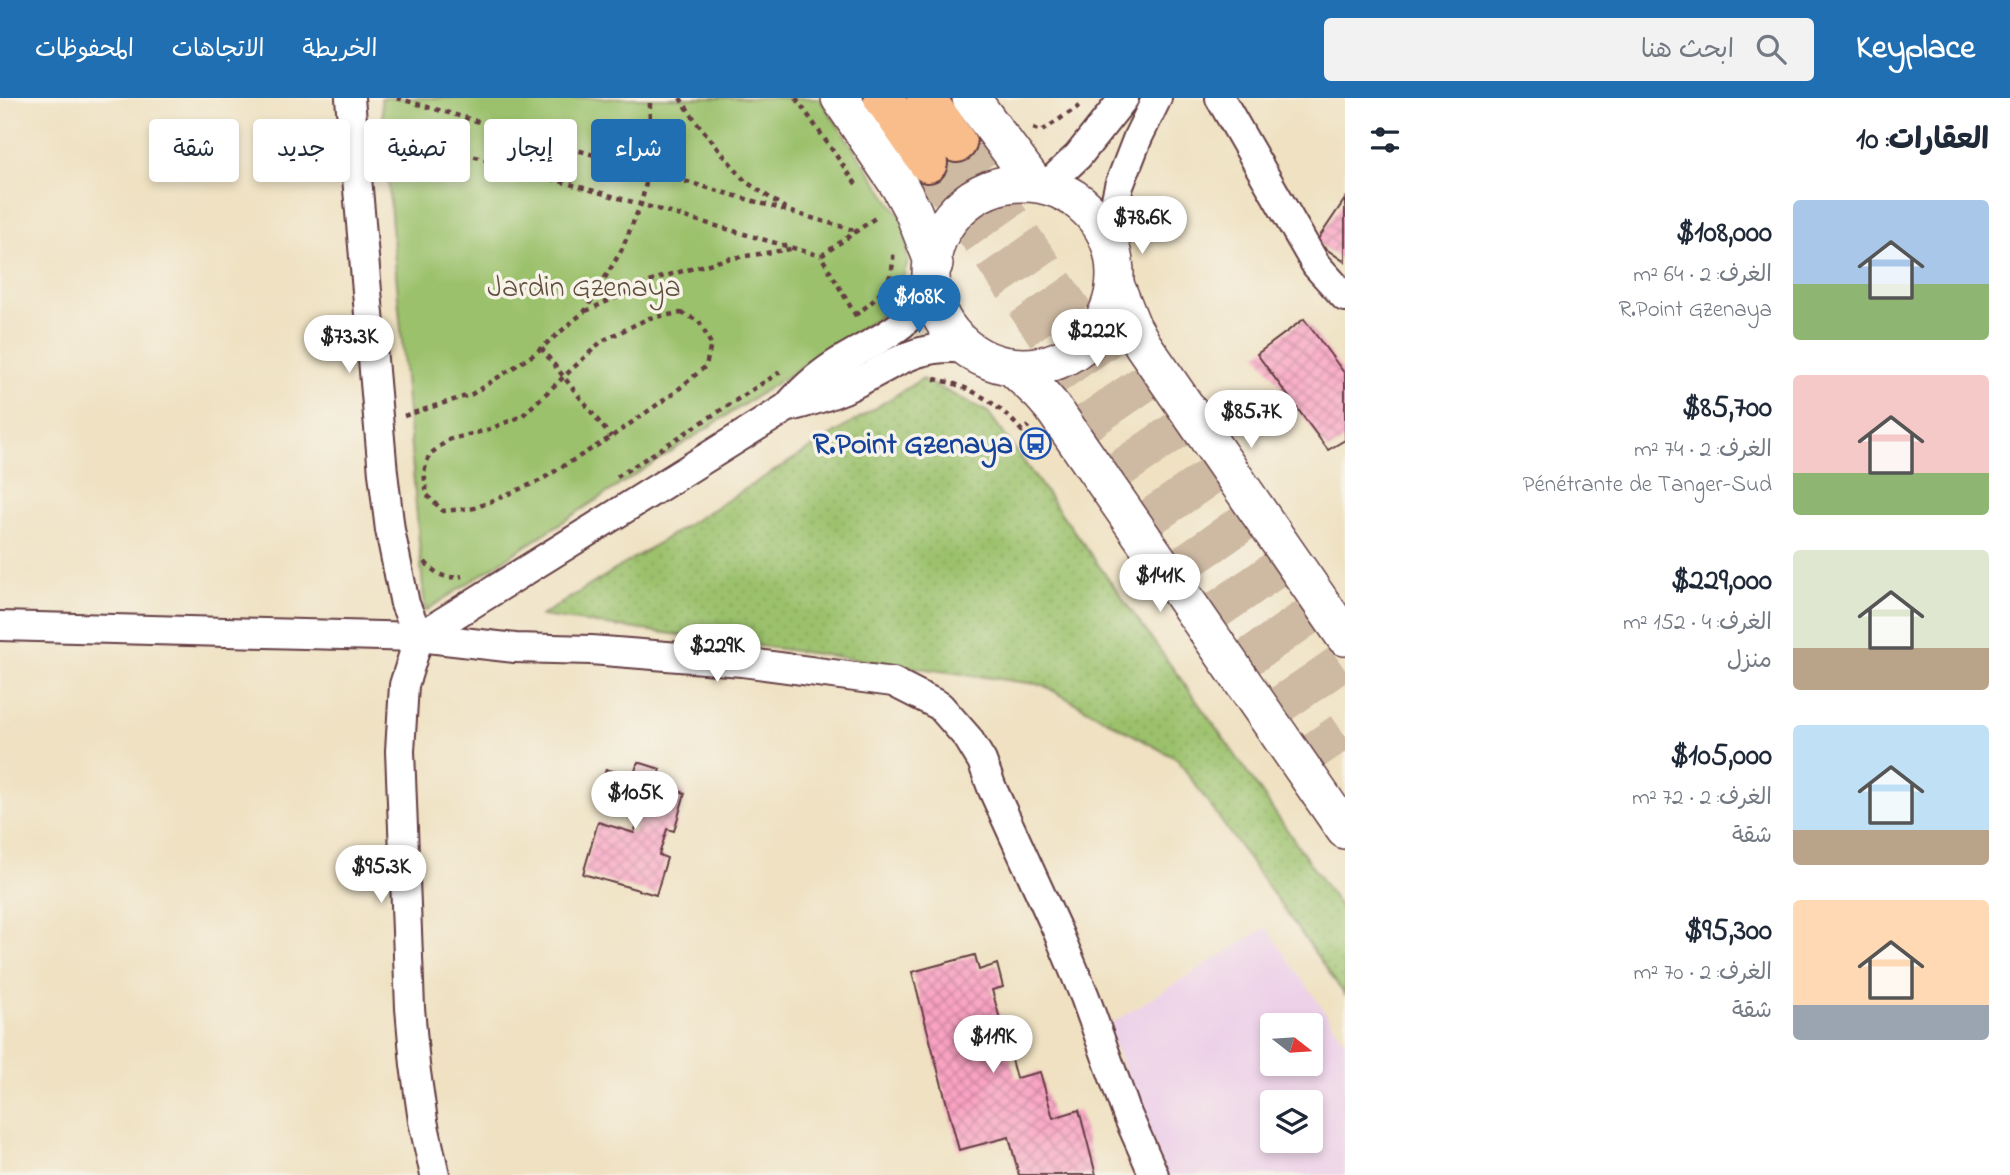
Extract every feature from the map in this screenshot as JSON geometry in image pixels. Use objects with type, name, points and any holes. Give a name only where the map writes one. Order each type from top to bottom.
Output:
[{"type":"highway","points":[[883,98],[943,153],[926,98]]},
{"type":"street","points":[[350,98],[385,496],[405,604],[419,637],[404,685],[400,751],[410,1008],[420,1099],[435,1175]]},
{"type":"street","points":[[786,408],[800,392],[833,365],[886,336],[900,326],[924,301],[934,275],[938,242],[948,223],[962,206],[980,193],[1000,184],[1040,184],[1063,192],[1081,204],[1096,219],[1107,238],[1114,260],[1115,284],[1107,313],[1091,337],[1068,355],[1040,366],[1011,366],[987,360],[967,349],[950,331],[939,310],[934,275],[913,211],[900,187],[840,98]]},
{"type":"street","points":[[971,98],[1040,184]]},
{"type":"street","points":[[1040,184],[1078,156],[1124,98]]},
{"type":"street","points":[[1107,238],[1119,186],[1157,98]]},
{"type":"street","points":[[1220,98],[1316,265],[1345,296]]},
{"type":"street","points":[[1115,284],[1127,316],[1143,345],[1345,638]]},
{"type":"street","points":[[419,637],[786,408],[846,388],[916,352],[949,346],[967,349]]},
{"type":"street","points":[[1011,366],[1053,408],[1345,830]]},
{"type":"street","points":[[0,626],[419,637],[515,648],[667,654],[893,682],[940,706],[968,737],[982,761],[1085,997],[1127,1114],[1154,1175]]},
{"type":"path","points":[[397,98],[591,154]]},
{"type":"path","points":[[650,98],[650,119]]},
{"type":"path","points":[[680,98],[745,181],[792,213]]},
{"type":"path","points":[[796,98],[856,184]]},
{"type":"path","points":[[1023,125],[1042,131],[1079,107],[1087,98]]},
{"type":"path","points":[[470,155],[821,256],[858,321]]},
{"type":"path","points":[[586,311],[621,251],[641,204],[646,182]]},
{"type":"path","points":[[686,182],[857,231]]},
{"type":"path","points":[[871,206],[884,225]]},
{"type":"path","points":[[821,256],[878,216]]},
{"type":"path","points":[[855,315],[878,297],[886,286],[894,262],[893,247]]},
{"type":"path","points":[[397,418],[472,394],[533,355],[586,311],[661,276],[727,259],[795,248]]},
{"type":"path","points":[[681,313],[699,321],[711,344],[706,366],[674,393],[611,437],[539,481],[475,508],[443,511],[426,495],[424,472],[429,455],[448,440],[487,430],[522,415],[565,378],[602,341],[649,318],[681,313]]},
{"type":"path","points":[[541,348],[611,437]]},
{"type":"path","points":[[612,480],[788,366]]},
{"type":"path","points":[[928,378],[951,382],[977,392],[1013,421],[1022,432],[1034,422]]},
{"type":"path","points":[[425,562],[434,572],[444,577],[454,578],[472,572]]},
{"type":"shaded area","points":[[1266,927],[1345,1041],[1345,1175],[1167,1175],[1107,1026]]},
{"type":"green space","name":"Jardin Gzenaya","points":[[381,98],[819,98],[905,223],[908,261],[894,307],[425,611],[388,182],[470,182],[470,119],[383,119]]},
{"type":"green space","points":[[922,379],[988,412],[1227,743],[1345,914],[1345,995],[1177,759],[1043,685],[541,616]]},
{"type":"building","points":[[1345,199],[1345,262],[1316,242]]},
{"type":"building","points":[[1304,319],[1345,374],[1345,440],[1328,450],[1257,354]]},
{"type":"building","points":[[638,762],[660,769],[656,784],[685,793],[674,831],[667,829],[659,855],[667,858],[656,895],[583,874],[598,822],[634,833],[642,807],[599,794],[606,769],[633,777]]},
{"type":"building","points":[[975,955],[979,970],[997,964],[1003,987],[992,990],[1016,1078],[1040,1072],[1053,1118],[1079,1110],[1096,1175],[1019,1175],[1009,1137],[959,1150],[912,972]]},
{"type":"tunnel","points":[[957,143],[1345,703]]},
{"type":"tunnel","points":[[928,163],[1345,769]]},
{"type":"place","name":"R.Point Gzenaya","points":[[1036,443]]}]
